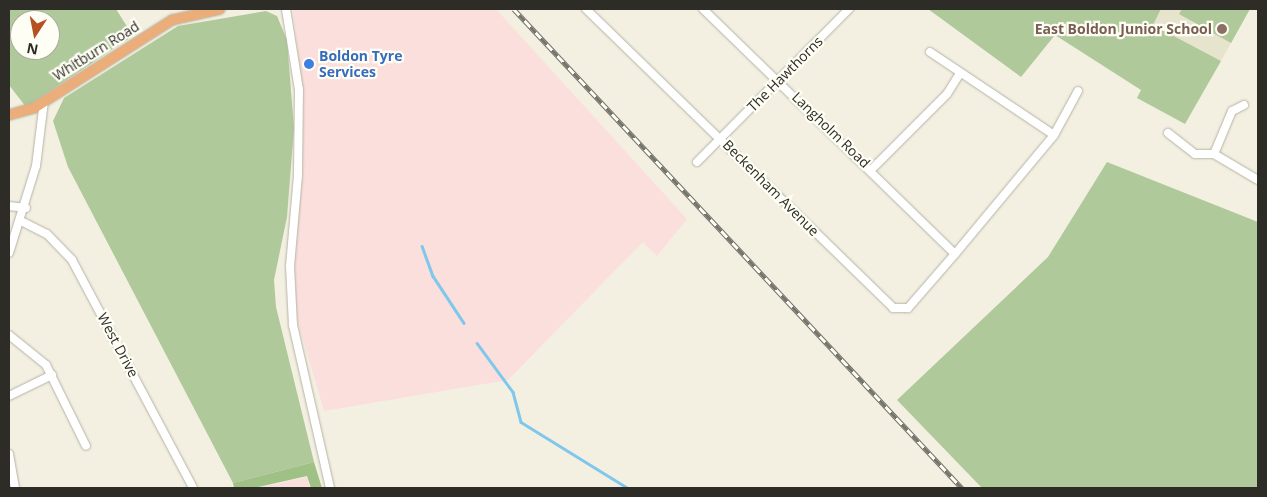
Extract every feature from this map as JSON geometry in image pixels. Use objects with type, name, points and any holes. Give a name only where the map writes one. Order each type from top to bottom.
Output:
[{"type":"main road","name":"Whitburn Road","points":[[9,115],[44,101],[172,20],[197,10],[220,9]]},
{"type":"street","points":[[286,9],[299,90],[298,175],[290,266],[294,325],[330,488]]},
{"type":"street","name":"Beckenham Avenue","points":[[586,9],[721,138],[892,308],[908,308],[955,254],[1054,135],[1078,90]]},
{"type":"street","name":"Langholm Road","points":[[704,9],[779,79],[955,254]]},
{"type":"street","name":"The Hawthorns","points":[[697,162],[849,9]]},
{"type":"street","points":[[930,52],[1054,135]]},
{"type":"street","points":[[871,170],[947,94],[960,73]]},
{"type":"street","points":[[9,253],[26,208],[44,101]]},
{"type":"street","points":[[1214,154],[1232,111],[1244,105]]},
{"type":"street","points":[[1168,133],[1195,154],[1214,154],[1258,180]]},
{"type":"street","points":[[9,206],[26,208]]},
{"type":"street","name":"West Drive","points":[[21,221],[47,234],[72,260],[193,488]]},
{"type":"street","points":[[9,335],[52,375],[86,446]]},
{"type":"street","points":[[9,396],[52,375]]},
{"type":"street","points":[[9,454],[15,488]]},
{"type":"shaded area","points":[[293,9],[496,9],[687,219],[657,256],[643,242],[508,380],[324,411],[298,323],[292,267],[302,91]]},
{"type":"shaded area","points":[[1161,9],[1250,9],[1221,61],[1153,25]]},
{"type":"shaded area","points":[[307,477],[310,488],[257,488]]},
{"type":"green space","points":[[9,9],[116,9],[133,36],[26,107],[9,85]]},
{"type":"green space","points":[[928,9],[1161,9],[1153,25],[1221,61],[1185,124],[1137,98],[1141,90],[1055,35],[1021,77]]},
{"type":"green space","name":"East Boldon Junior School","points":[[1182,9],[1250,9],[1231,43],[1179,14]]},
{"type":"green space","points":[[266,11],[277,16],[287,40],[294,128],[287,217],[274,280],[276,307],[314,462],[233,483],[68,167],[53,121],[64,98],[178,26]]},
{"type":"green space","points":[[1107,162],[1258,222],[1258,488],[982,488],[897,400],[1048,257]]},
{"type":"green space","points":[[314,462],[322,488],[311,488],[307,476],[254,488],[234,488],[233,483]]},
{"type":"waterway","points":[[422,246],[433,276],[464,323]]},
{"type":"waterway","points":[[477,343],[513,392],[521,422],[628,488]]},
{"type":"railway","points":[[514,9],[962,488]]},
{"type":"place","name":"East Boldon Junior School","points":[[1222,29]]},
{"type":"place","name":"Boldon Tyre Services","points":[[309,64]]}]
